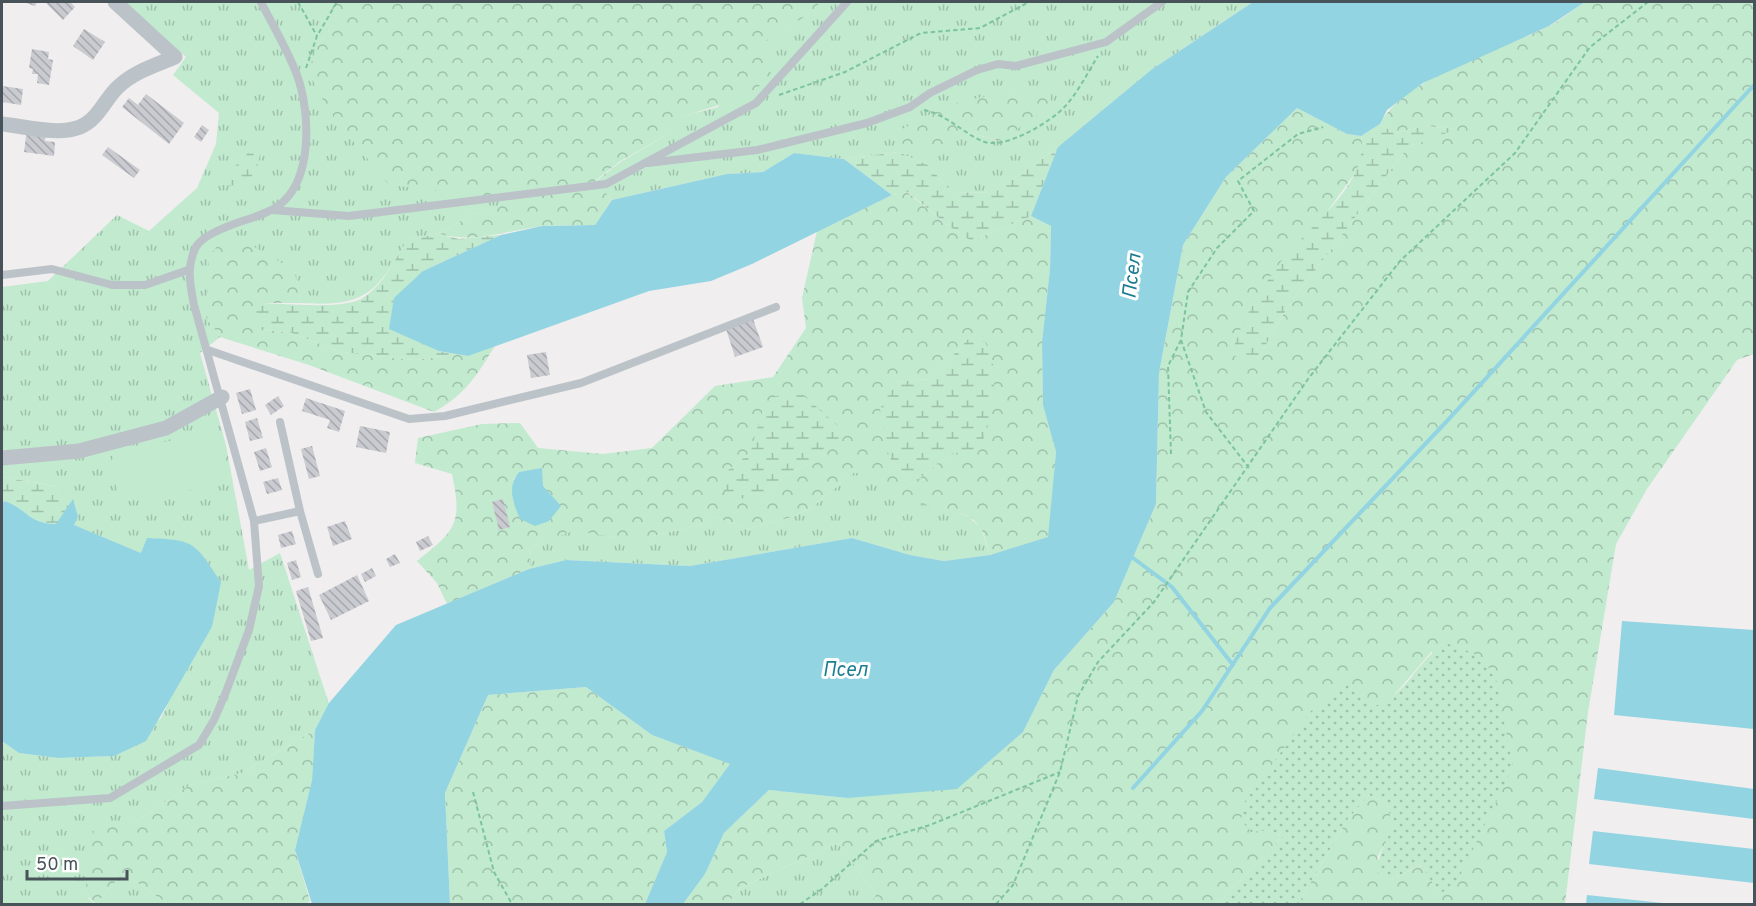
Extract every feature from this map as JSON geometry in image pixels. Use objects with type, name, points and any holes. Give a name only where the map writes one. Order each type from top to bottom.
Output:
[{"type":"street","points":[[2,124],[52,129],[80,127],[93,118],[118,87],[131,77],[175,57],[115,2]]},
{"type":"street","points":[[2,458],[79,451],[166,428],[222,397]]},
{"type":"lane","points":[[2,806],[110,798],[199,745],[222,702],[249,630],[259,586],[254,521],[222,397],[194,305],[188,270],[197,245],[221,228],[272,210],[285,201],[298,176],[306,149],[308,120],[301,85],[261,2]]},
{"type":"lane","points":[[272,210],[349,216],[606,183],[756,103],[847,2]]},
{"type":"lane","points":[[644,164],[757,150],[867,123],[910,107],[930,93],[976,70],[998,64],[1017,66],[1106,42],[1162,2]]},
{"type":"lane","points":[[2,275],[52,269],[112,285],[145,285],[188,270]]},
{"type":"lane","points":[[208,350],[409,419],[445,416],[581,383],[776,307]]},
{"type":"lane","points":[[280,422],[300,511],[318,574]]},
{"type":"lane","points":[[254,521],[300,511]]},
{"type":"path","points":[[298,2],[317,36]]},
{"type":"path","points":[[301,85],[317,36],[337,2]]},
{"type":"path","points":[[778,95],[845,72],[921,33],[980,28],[1029,2]]},
{"type":"path","points":[[996,904],[1013,885],[1060,772],[1078,696],[1098,662],[1126,634],[1162,589],[1249,468],[1308,379],[1400,261],[1515,153],[1590,47],[1648,2]]},
{"type":"path","points":[[910,107],[931,111],[980,140],[991,144],[1004,143],[1058,113],[1081,84],[1106,42]]},
{"type":"path","points":[[1171,454],[1168,366],[1181,340],[1188,292],[1216,248],[1254,212],[1238,181],[1298,134],[1323,127]]},
{"type":"path","points":[[1181,340],[1206,412],[1249,468]]},
{"type":"path","points":[[800,904],[822,889],[876,841],[930,825],[1060,772]]},
{"type":"path","points":[[473,792],[494,872],[512,904]]},
{"type":"green space","points":[[124,2],[312,2],[339,21],[318,45],[526,200],[473,214],[439,234],[408,240],[387,273],[367,293],[355,299],[323,304],[301,303],[294,270],[206,317],[220,337],[200,353],[226,445],[249,570],[280,553],[329,704],[315,730],[242,773],[190,785],[131,825],[85,894],[94,904],[2,904],[2,741],[19,753],[58,758],[114,756],[161,718],[172,694],[212,627],[215,606],[141,553],[73,525],[56,486],[2,477],[2,287],[48,281],[117,215],[149,231],[197,188],[216,144],[219,113],[173,75],[186,57]]},
{"type":"green space","points":[[312,2],[821,2],[806,16],[765,41],[771,74],[749,96],[680,117],[668,134],[619,162],[595,181],[612,200],[595,225],[544,226],[467,238],[439,234],[473,214],[524,200],[389,185],[328,110],[308,71],[318,45],[338,21]]},
{"type":"green space","points":[[821,2],[1253,2],[1151,70],[1058,147],[994,192],[952,193],[928,165],[898,152],[844,159],[794,153],[763,172],[727,174],[612,200],[595,182],[619,163],[668,134],[679,117],[718,107],[764,41],[806,16]],"holes":[[[1017,89],[1001,141],[964,132],[988,97]]]},
{"type":"green space","points":[[1585,2],[1754,2],[1754,354],[1737,360],[1647,489],[1616,544],[1588,712],[1565,904],[1298,904],[1347,820],[1369,795],[1384,801],[1389,810],[1391,830],[1377,858],[1392,879],[1422,865],[1439,893],[1432,651],[1389,701],[1375,707],[1268,830],[1283,836],[1218,904],[870,904],[876,895],[838,843],[738,889],[728,904],[683,904],[705,874],[724,833],[769,790],[847,798],[1023,732],[1054,670],[1114,602],[1156,504],[1159,373],[1183,245],[1226,177],[1297,108],[1347,134],[1361,136],[1364,151],[1360,166],[1322,219],[1277,267],[1258,358],[1289,305],[1408,147],[1455,129],[1426,126],[1394,133],[1380,124],[1392,108],[1431,79],[1547,27]]},
{"type":"green space","points":[[1017,89],[1051,95],[1050,106],[1001,141],[965,132],[934,153],[885,138],[948,105]]},
{"type":"green space","points":[[1380,124],[1394,133],[1425,126],[1457,129],[1408,147],[1289,305],[1258,358],[1244,363],[1232,353],[1245,320],[1257,298],[1288,253],[1345,190],[1355,172],[1361,154],[1361,136]]},
{"type":"green space","points":[[1058,147],[1031,216],[971,241],[946,224],[908,192],[892,195],[844,159],[898,152],[928,165],[952,193],[994,192]]},
{"type":"green space","points":[[253,148],[260,152],[253,175],[248,180],[235,185],[218,184]]},
{"type":"green space","points":[[907,192],[971,241],[1031,216],[1051,226],[1050,269],[1042,342],[1043,405],[1056,452],[1049,538],[990,555],[982,530],[974,520],[952,511],[890,500],[871,473],[853,473],[811,508],[795,516],[748,529],[712,516],[699,525],[649,537],[617,537],[573,531],[531,547],[529,569],[447,604],[437,583],[417,561],[440,542],[453,525],[457,504],[455,491],[452,474],[415,463],[418,438],[482,424],[520,423],[538,448],[603,454],[652,448],[715,386],[773,377],[806,328],[802,298],[817,231],[892,195]],"holes":[[[970,337],[950,454],[911,485],[889,457],[896,382],[931,379]],[[750,453],[813,462],[784,475],[763,499],[727,471]],[[541,469],[543,486],[513,480],[519,472]]]},
{"type":"green space","points":[[439,234],[459,239],[501,235],[423,271],[439,351],[457,354],[415,360],[342,352],[289,332],[260,330],[250,318],[254,303],[325,305],[361,299],[382,280],[407,240]]},
{"type":"green space","points":[[221,242],[246,242],[294,270],[301,303],[254,303],[260,330],[289,332],[342,352],[415,360],[457,354],[468,356],[496,344],[463,391],[434,412],[309,365],[220,337],[206,317],[209,256]]},
{"type":"green space","points":[[970,337],[985,342],[994,368],[991,408],[981,449],[950,454],[911,485],[889,457],[880,409],[896,382],[931,379]]},
{"type":"green space","points":[[788,392],[803,395],[838,426],[841,442],[813,462],[784,475],[763,499],[731,498],[723,489],[727,471],[750,453],[763,409],[774,397]]},
{"type":"green space","points":[[212,434],[220,443],[225,458],[226,473],[221,485],[130,501],[118,496],[111,462],[116,450]]},
{"type":"green space","points":[[853,473],[871,473],[968,517],[980,526],[990,555],[944,561],[910,555],[852,538],[690,566],[566,560],[529,569],[531,547],[573,530],[617,537],[649,537],[699,525],[712,516],[748,529],[795,516],[811,508]]},
{"type":"green space","points":[[2,477],[55,486],[73,499],[57,524],[40,521],[5,501],[2,503]]},
{"type":"green space","points":[[1446,643],[1473,653],[1495,674],[1513,767],[1454,888],[1439,893],[1421,865],[1392,879],[1378,874],[1381,853],[1390,831],[1391,822],[1384,801],[1369,795],[1347,820],[1298,904],[1218,904],[1283,836],[1268,830],[1251,832],[1241,820],[1244,803],[1311,711],[1349,684],[1375,706],[1386,701],[1395,695],[1427,658]]},
{"type":"green space","points":[[586,687],[652,735],[731,764],[702,802],[664,831],[667,852],[645,904],[450,904],[445,793],[488,695]]},
{"type":"green space","points":[[315,730],[312,780],[295,850],[310,901],[306,904],[168,904],[123,873],[96,904],[85,894],[95,822],[131,825],[190,785],[242,773]]},
{"type":"green space","points":[[838,843],[876,895],[870,904],[728,904],[738,889]]},
{"type":"green space","points":[[123,873],[168,904],[96,904]]},
{"type":"water","name":"Псел","points":[[1253,2],[1585,2],[1549,26],[1423,83],[1387,110],[1380,124],[1361,136],[1347,134],[1297,108],[1226,177],[1183,245],[1159,373],[1156,504],[1114,602],[1054,670],[1023,732],[957,789],[847,798],[769,790],[724,833],[705,874],[683,904],[645,904],[667,852],[664,831],[702,802],[730,764],[652,735],[586,687],[488,695],[445,793],[450,904],[312,904],[295,850],[312,780],[315,730],[329,703],[396,625],[529,569],[566,560],[690,566],[852,538],[910,555],[944,561],[990,555],[1048,537],[1056,452],[1043,405],[1042,342],[1050,269],[1051,226],[1031,216],[1058,147],[1151,70]]},
{"type":"water","points":[[794,153],[844,159],[892,195],[752,264],[711,281],[649,291],[468,356],[439,351],[389,329],[394,298],[423,271],[501,235],[542,226],[595,225],[612,200],[727,174],[763,172]]},
{"type":"water","points":[[542,468],[543,486],[561,506],[549,521],[535,526],[520,519],[513,501],[512,489],[519,472]]},
{"type":"water","points":[[73,499],[78,517],[74,525],[141,553],[147,538],[185,542],[199,551],[221,582],[212,627],[146,741],[114,756],[58,758],[19,753],[2,741],[2,503],[5,501],[13,505],[33,519],[56,524]]},
{"type":"water","points":[[1622,621],[1754,630],[1754,729],[1614,715]]},
{"type":"water","points":[[1598,768],[1754,789],[1754,819],[1594,799]]},
{"type":"water","points":[[1593,831],[1754,849],[1754,883],[1589,864]]},
{"type":"water","points":[[1587,895],[1672,904],[1586,904]]},
{"type":"building","points":[[23,2],[37,2],[35,6]]},
{"type":"building","points":[[45,2],[70,2],[75,7],[63,20]]},
{"type":"building","points":[[84,29],[105,42],[93,60],[73,46]]},
{"type":"building","points":[[32,49],[49,52],[48,59],[53,60],[49,85],[37,83],[38,74],[32,74],[33,69],[29,68]]},
{"type":"building","points":[[2,86],[23,89],[21,105],[2,102]]},
{"type":"building","points":[[146,94],[184,123],[169,144],[122,107],[129,98],[138,105]]},
{"type":"building","points":[[202,125],[209,130],[201,142],[194,137]]},
{"type":"building","points":[[27,129],[46,131],[45,141],[55,142],[54,156],[24,152]]},
{"type":"building","points":[[108,147],[140,170],[134,178],[102,155]]},
{"type":"building","points":[[753,319],[763,347],[735,357],[726,329]]},
{"type":"building","points":[[546,352],[550,375],[531,378],[527,355]]},
{"type":"building","points":[[250,389],[256,410],[242,414],[236,393]]},
{"type":"building","points":[[278,396],[284,406],[271,415],[265,405]]},
{"type":"building","points":[[306,398],[345,411],[339,432],[327,428],[330,420],[302,411]]},
{"type":"building","points":[[257,418],[263,438],[250,441],[245,422]]},
{"type":"building","points":[[360,426],[390,432],[386,453],[356,447]]},
{"type":"building","points":[[312,446],[320,476],[309,479],[301,449]]},
{"type":"building","points":[[266,448],[272,467],[260,471],[254,452]]},
{"type":"building","points":[[278,478],[282,490],[267,494],[263,482]]},
{"type":"building","points":[[503,499],[510,527],[499,530],[492,502]]},
{"type":"building","points":[[345,521],[352,539],[333,546],[327,527]]},
{"type":"building","points":[[292,531],[296,544],[281,548],[278,535]]},
{"type":"building","points":[[428,536],[433,545],[420,551],[416,542]]},
{"type":"building","points":[[395,554],[400,563],[390,567],[386,559]]},
{"type":"building","points":[[296,560],[301,577],[292,580],[287,563]]},
{"type":"building","points":[[372,568],[376,576],[365,582],[361,574]]},
{"type":"building","points":[[357,575],[369,601],[331,620],[319,595]]},
{"type":"building","points":[[308,587],[323,638],[311,641],[296,591]]},
{"type":"waterway","points":[[1133,788],[1202,711],[1270,608],[1448,420],[1754,85]]},
{"type":"waterway","points":[[1129,555],[1172,587],[1233,665]]}]
